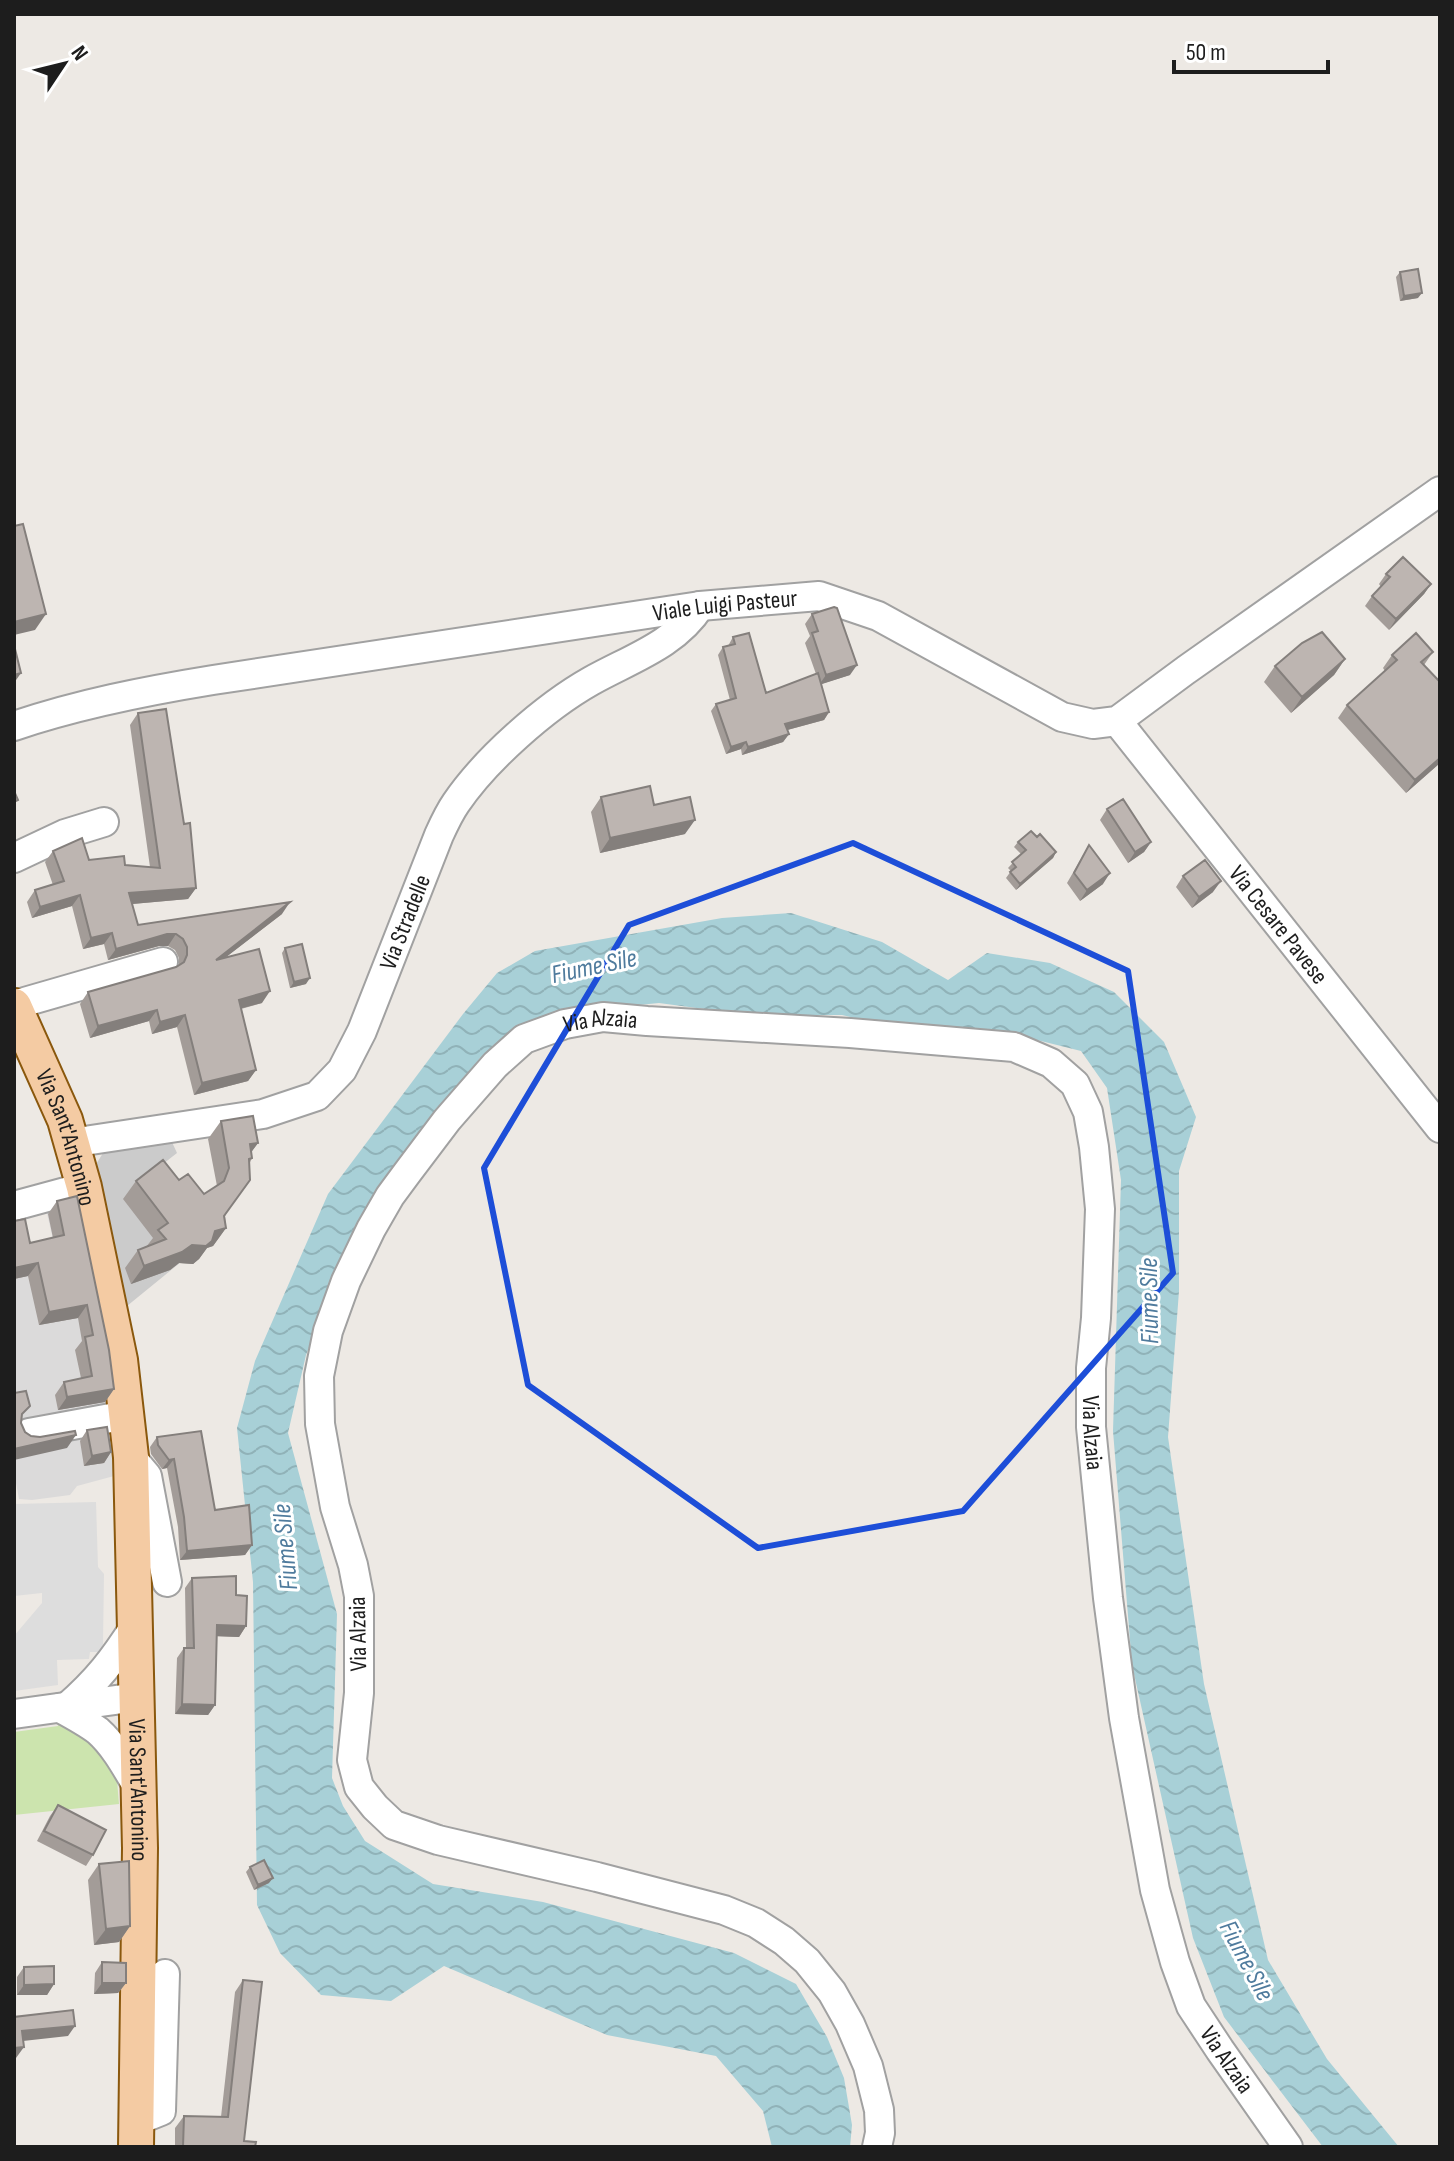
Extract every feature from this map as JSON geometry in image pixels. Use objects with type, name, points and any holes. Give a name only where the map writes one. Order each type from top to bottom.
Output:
[{"type":"main road","name":"Via Sant'Antonino","points":[[14,1005],[65,1120],[84,1187],[117,1347],[127,1415],[131,1457],[139,1789],[136,2134]]},
{"type":"street","points":[[1117,721],[1440,491]]},
{"type":"street","name":"Viale Luigi Pasteur","points":[[14,726],[86,704],[184,684],[700,606],[819,596],[878,616],[1062,717],[1093,724],[1117,721]]},
{"type":"street","name":"Via Stradelle","points":[[71,1143],[263,1114],[317,1096],[342,1070],[362,1031],[439,835],[465,790],[550,708],[589,682],[666,642],[692,620],[700,606]]},
{"type":"street","name":"Via Cesare Pavese","points":[[1117,721],[1440,1128]]},
{"type":"street","points":[[14,858],[65,834],[104,822]]},
{"type":"street","name":"Via Sant'Antonino","points":[[14,1005],[163,962]]},
{"type":"street","name":"Via Alzaia","points":[[877,2147],[879,2110],[868,2066],[850,2024],[832,1992],[807,1961],[784,1941],[756,1923],[724,1910],[438,1840],[394,1825],[359,1787],[352,1760],[359,1693],[359,1596],[335,1507],[320,1424],[319,1376],[328,1331],[346,1281],[371,1229],[390,1196],[447,1120],[495,1065],[524,1039],[565,1024],[603,1017],[1014,1047],[1051,1063],[1075,1084],[1088,1112],[1100,1209],[1091,1368],[1092,1443],[1124,1718],[1155,1890],[1191,2006],[1288,2147]]},
{"type":"street","points":[[14,1206],[84,1187]]},
{"type":"street","points":[[29,1433],[127,1415]]},
{"type":"street","name":"Via Sant'Antonino","points":[[131,1457],[147,1476],[167,1582]]},
{"type":"street","points":[[63,1707],[96,1681],[135,1626]]},
{"type":"street","points":[[14,1714],[137,1697]]},
{"type":"street","points":[[63,1707],[100,1734],[139,1789]]},
{"type":"street","name":"Via Sant'Antonino","points":[[136,2134],[161,2111],[165,1974]]},
{"type":"highlighted area","points":[[853,843],[1128,971],[1173,1273],[963,1511],[758,1548],[528,1385],[484,1168],[629,925]]},
{"type":"shaded area","points":[[165,1127],[177,1153],[150,1174],[200,1247],[201,1255],[193,1264],[181,1262],[127,1306],[95,1166],[118,1139]]},
{"type":"shaded area","points":[[73,1203],[113,1409],[108,1425],[114,1476],[77,1486],[70,1495],[19,1499],[14,1472],[14,1232],[21,1256],[55,1248],[46,1209]]},
{"type":"shaded area","points":[[96,1502],[98,1567],[104,1574],[103,1644],[100,1652],[90,1652],[89,1659],[57,1660],[58,1685],[14,1691],[14,1636],[42,1603],[42,1593],[14,1596],[14,1504]]},
{"type":"green space","points":[[57,1719],[72,1723],[116,1768],[119,1804],[14,1815],[14,1732],[58,1726]]},
{"type":"water","name":"Fiume Sile","points":[[791,913],[882,942],[948,980],[987,953],[1050,963],[1114,992],[1164,1042],[1196,1117],[1179,1171],[1179,1291],[1168,1437],[1204,1684],[1268,1960],[1327,2059],[1399,2147],[1323,2147],[1224,2017],[1193,1938],[1132,1665],[1113,1431],[1121,1180],[1107,1088],[1081,1051],[1009,1033],[931,1036],[842,1015],[749,1015],[659,1003],[567,1012],[480,1058],[434,1118],[355,1236],[306,1355],[288,1433],[337,1614],[332,1778],[343,1806],[365,1841],[433,1884],[543,1902],[734,1953],[796,1984],[827,2037],[844,2078],[852,2125],[850,2147],[772,2147],[763,2111],[716,2056],[607,2035],[444,1966],[391,2001],[321,1995],[280,1953],[257,1905],[253,1582],[237,1428],[255,1361],[328,1194],[497,973],[535,951],[722,918]]},
{"type":"building","points":[[1418,269],[1422,293],[1404,296],[1400,272]]},
{"type":"building","points":[[23,524],[46,614],[14,622],[14,526]]},
{"type":"building","points":[[1403,557],[1431,584],[1396,619],[1372,596],[1390,577],[1386,574]]},
{"type":"building","points":[[837,608],[857,665],[826,675],[812,633],[818,631],[812,614]]},
{"type":"building","points":[[1322,632],[1345,659],[1302,697],[1275,666],[1302,643]]},
{"type":"building","points":[[749,633],[766,693],[818,673],[829,712],[785,724],[789,734],[748,747],[746,742],[731,747],[716,704],[736,698],[723,647],[735,644],[733,637]]},
{"type":"building","points":[[1416,633],[1433,652],[1421,662],[1440,682],[1440,758],[1415,780],[1347,705],[1397,660],[1392,655]]},
{"type":"building","points":[[14,645],[21,673],[14,675]]},
{"type":"building","points":[[166,709],[184,824],[190,823],[196,888],[129,893],[138,925],[290,902],[216,960],[259,949],[270,991],[239,1000],[256,1070],[202,1083],[185,1015],[160,1022],[157,1010],[98,1026],[88,992],[176,967],[184,962],[187,955],[183,939],[176,934],[167,934],[116,949],[112,933],[91,938],[80,895],[40,907],[35,890],[64,881],[53,851],[82,838],[89,860],[124,856],[125,865],[160,868],[138,713]]},
{"type":"building","points":[[650,786],[654,805],[690,797],[695,820],[610,838],[601,797]]},
{"type":"building","points":[[1123,799],[1151,842],[1135,852],[1107,809]]},
{"type":"building","points":[[1031,831],[1037,837],[1040,834],[1056,852],[1020,884],[1010,872],[1016,867],[1012,862],[1026,850],[1018,842]]},
{"type":"building","points":[[1089,845],[1110,873],[1087,890],[1074,873]]},
{"type":"building","points":[[1205,860],[1221,881],[1199,897],[1183,876]]},
{"type":"building","points":[[302,944],[310,978],[294,982],[285,948]]},
{"type":"building","points":[[253,1116],[258,1143],[250,1144],[250,1180],[224,1216],[226,1228],[215,1231],[212,1241],[206,1246],[192,1245],[182,1252],[144,1266],[138,1250],[166,1239],[158,1230],[168,1223],[136,1181],[163,1160],[179,1180],[188,1174],[204,1194],[224,1181],[229,1168],[221,1121]]},
{"type":"building","points":[[77,1196],[109,1350],[114,1389],[67,1397],[64,1382],[92,1376],[85,1337],[93,1335],[87,1305],[49,1312],[38,1263],[14,1268],[14,1221],[25,1219],[30,1243],[64,1235],[57,1201]]},
{"type":"building","points":[[26,1391],[30,1406],[22,1414],[21,1423],[25,1432],[40,1437],[75,1431],[76,1435],[14,1449],[14,1393]]},
{"type":"building","points":[[107,1427],[111,1452],[92,1456],[87,1430]]},
{"type":"building","points":[[201,1431],[215,1510],[249,1505],[252,1545],[187,1551],[174,1459],[169,1460],[158,1445],[157,1437]]},
{"type":"building","points":[[236,1576],[236,1595],[247,1596],[246,1626],[217,1625],[215,1705],[182,1704],[184,1648],[194,1648],[192,1578]]},
{"type":"building","points":[[58,1805],[106,1830],[93,1855],[44,1831]]},
{"type":"building","points":[[264,1860],[273,1878],[258,1885],[250,1867]]},
{"type":"building","points":[[129,1861],[130,1926],[106,1929],[99,1864]]},
{"type":"building","points":[[102,1962],[126,1963],[126,1983],[102,1983]]},
{"type":"building","points":[[54,1966],[54,1984],[24,1985],[24,1967]]},
{"type":"building","points":[[243,1980],[262,1982],[244,2141],[256,2142],[255,2147],[183,2147],[184,2116],[228,2117]]},
{"type":"building","points":[[73,2010],[75,2026],[22,2031],[24,2047],[14,2048],[14,2017]]}]
